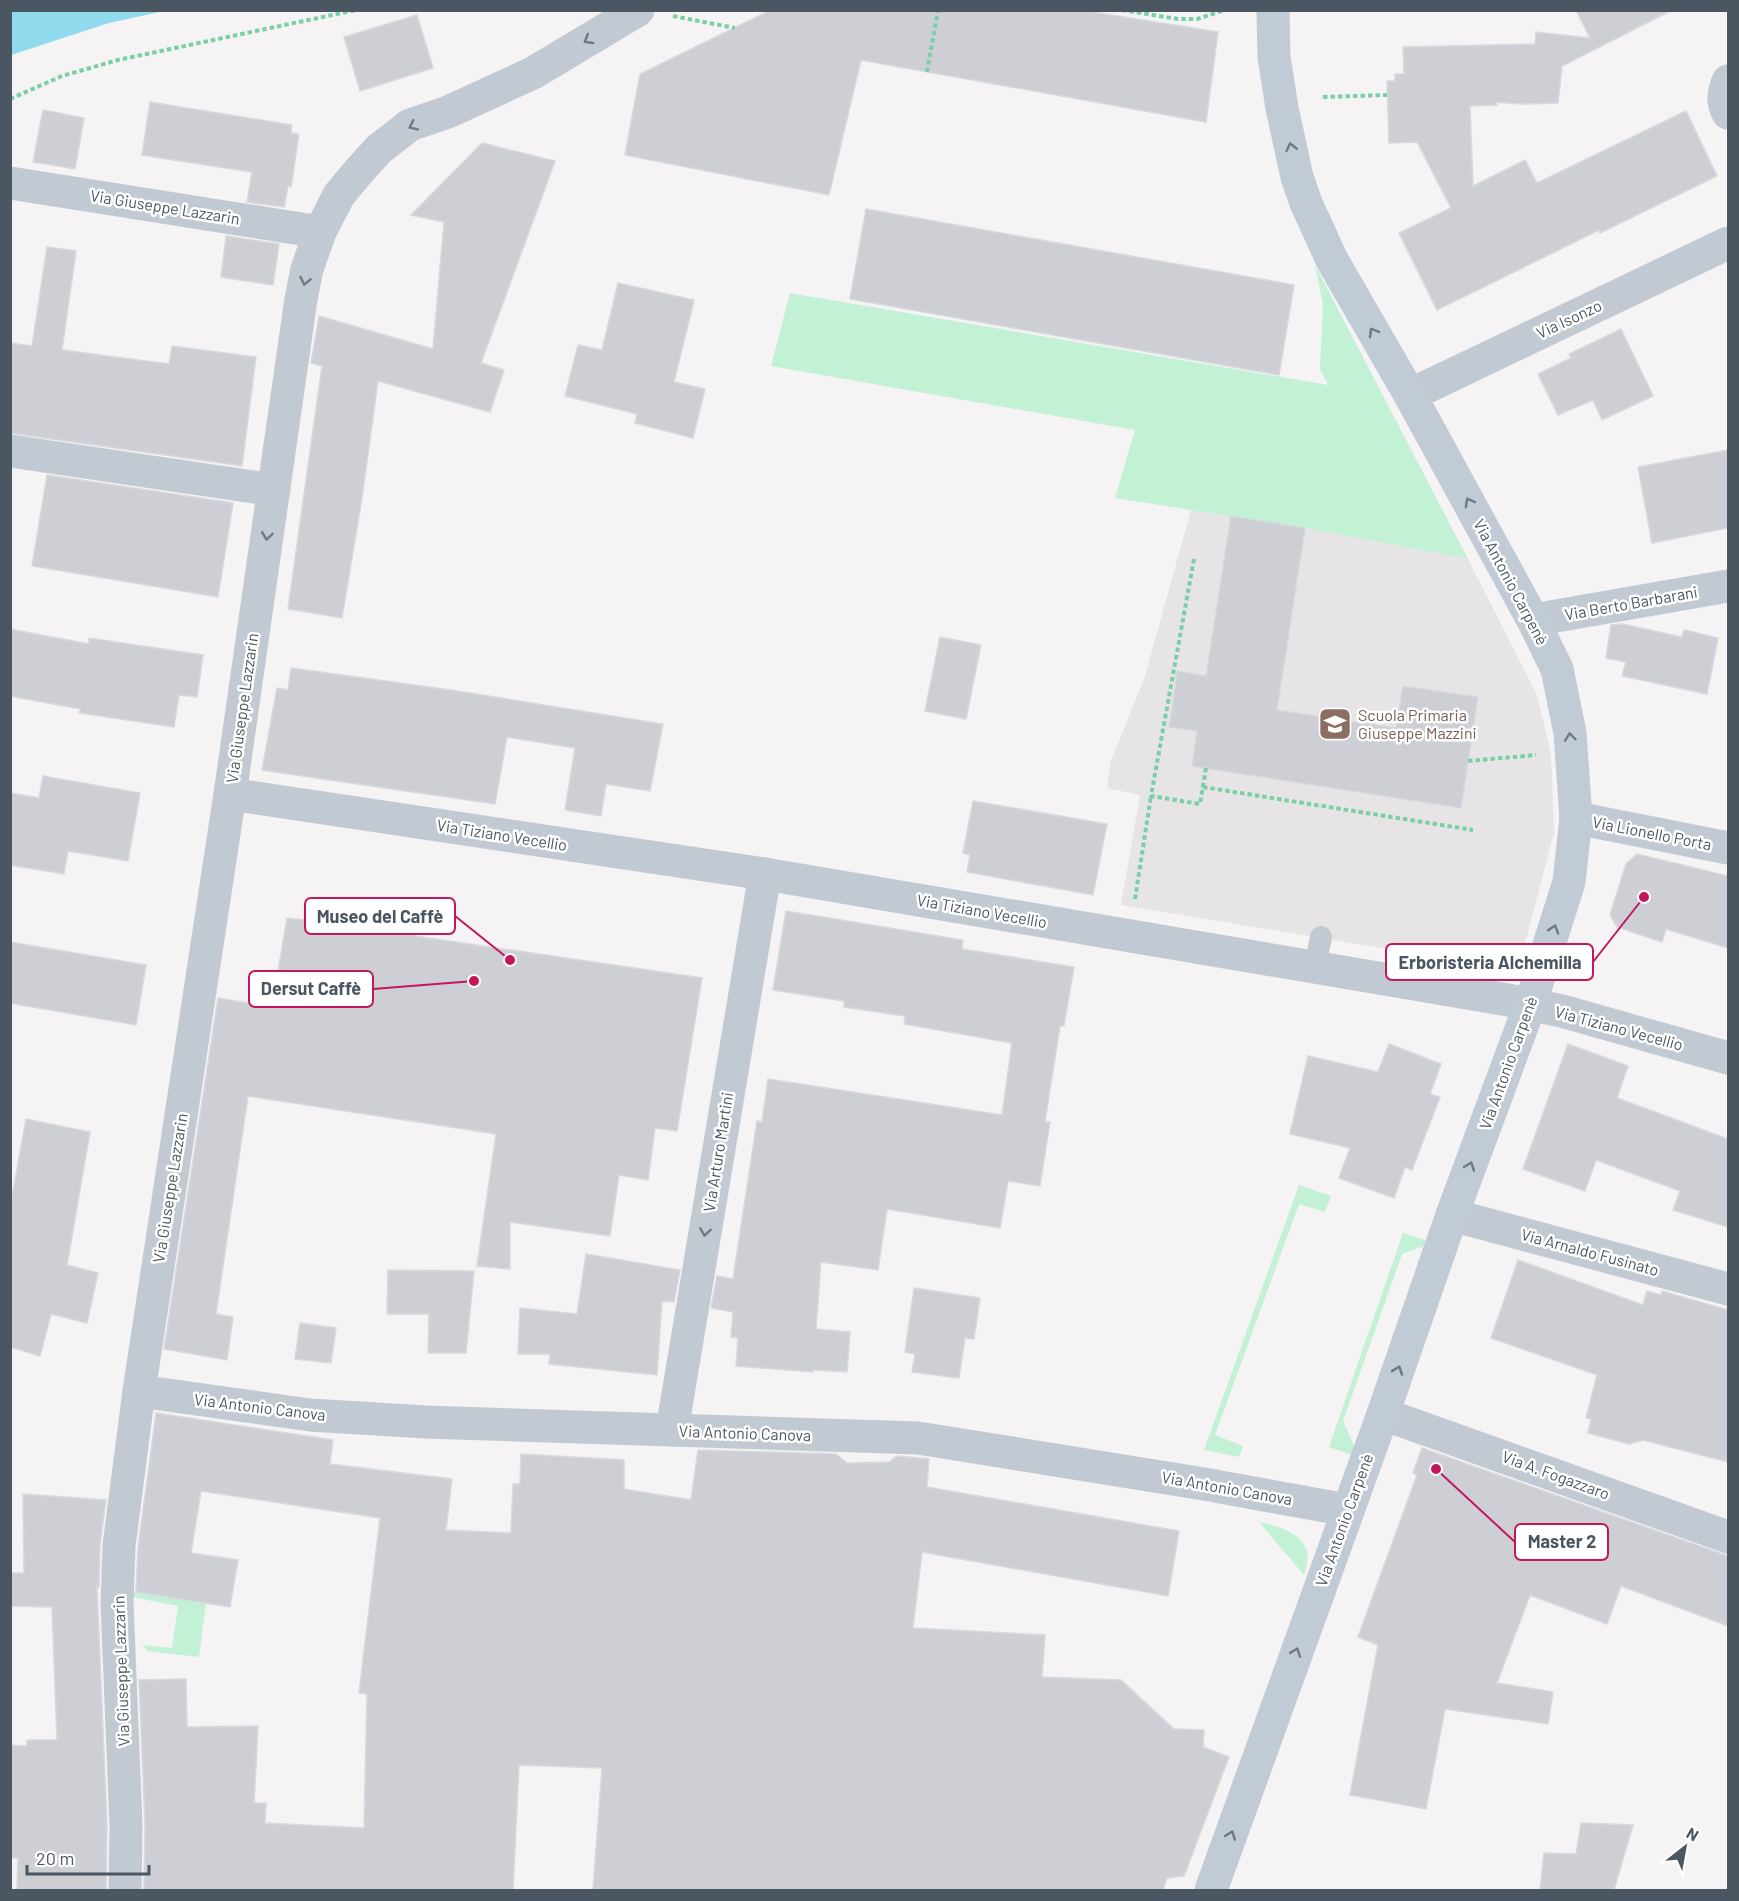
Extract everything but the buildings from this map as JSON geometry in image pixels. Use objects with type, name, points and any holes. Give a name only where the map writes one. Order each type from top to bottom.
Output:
[{"type":"street","name":"Via Antonio Carpenè","points":[[1211,1890],[1383,1414],[1452,1215],[1530,1005],[1569,882],[1576,818],[1570,734],[1557,669],[1533,620],[1410,395],[1332,260],[1306,203],[1297,177],[1282,108],[1274,57],[1273,10]]},
{"type":"street","name":"Via Giuseppe Lazzarin","points":[[125,1890],[126,1825],[117,1603],[119,1546],[139,1390],[307,269],[320,232],[339,195],[379,149],[410,125],[448,112],[533,73],[653,13]]},
{"type":"street","points":[[1728,81],[1723,94],[1728,113]]},
{"type":"street","name":"Via Giuseppe Lazzarin","points":[[10,183],[320,232]]},
{"type":"street","name":"Via Isonzo","points":[[1410,395],[1728,243]]},
{"type":"street","points":[[10,451],[273,490]]},
{"type":"street","name":"Via Berto Barbarani","points":[[1533,620],[1728,586]]},
{"type":"street","name":"Via Tiziano Vecellio","points":[[230,794],[765,874],[1318,952],[1562,1011],[1728,1058]]},
{"type":"street","name":"Via Lionello Porta","points":[[1576,818],[1728,848]]},
{"type":"street","name":"Via Arturo Martini","points":[[672,1430],[765,874]]},
{"type":"street","name":"Via Arnaldo Fusinato","points":[[1452,1215],[1728,1289]]},
{"type":"street","name":"Via Antonio Canova","points":[[139,1390],[310,1414],[426,1422],[918,1438],[1204,1484],[1347,1510]]},
{"type":"street","name":"Via A. Fogazzaro","points":[[1383,1414],[1728,1537]]},
{"type":"path","points":[[10,99],[62,76],[118,60],[356,10]]},
{"type":"path","points":[[927,72],[938,10]]},
{"type":"path","points":[[1122,10],[1178,19],[1197,19],[1225,10]]},
{"type":"path","points":[[653,13],[735,28]]},
{"type":"path","points":[[1323,97],[1387,95]]},
{"type":"path","points":[[1134,907],[1150,796],[1194,559]]},
{"type":"path","points":[[1468,761],[1540,754]]},
{"type":"path","points":[[1150,796],[1200,804],[1206,768]]},
{"type":"path","points":[[1203,787],[1473,830]]},
{"type":"shaded area","name":"Scuola Primaria Giuseppe Mazzini","points":[[1191,510],[1305,528],[1468,559],[1537,695],[1551,754],[1554,833],[1525,943],[1514,967],[1509,969],[1121,905],[1140,795],[1107,788],[1111,761],[1145,676]]},
{"type":"green space","points":[[1315,265],[1468,559],[1305,528],[1115,498],[1135,430],[771,366],[790,293],[1328,385],[1320,369],[1323,304]]},
{"type":"green space","points":[[1299,1185],[1331,1196],[1325,1212],[1299,1204],[1215,1435],[1243,1446],[1239,1457],[1204,1450]]},
{"type":"green space","points":[[1403,1233],[1425,1240],[1426,1245],[1402,1254],[1343,1421],[1355,1448],[1352,1455],[1329,1447]]},
{"type":"green space","points":[[1259,1522],[1280,1527],[1300,1539],[1308,1554],[1304,1575]]},
{"type":"green space","points":[[133,1592],[206,1603],[199,1657],[147,1651],[143,1645],[172,1648],[178,1606],[132,1597]]},
{"type":"water","points":[[11,10],[164,11],[109,23],[11,55]]},
{"type":"place","name":"Scuola Primaria Giuseppe Mazzini","points":[[1335,724]]},
{"type":"place","name":"Erboristeria Alchemilla","points":[[1644,897]]},
{"type":"place","name":"Museo del Caffè","points":[[510,960]]},
{"type":"place","name":"Dersut Caffè","points":[[474,981]]},
{"type":"place","name":"Master 2","points":[[1436,1469]]}]
